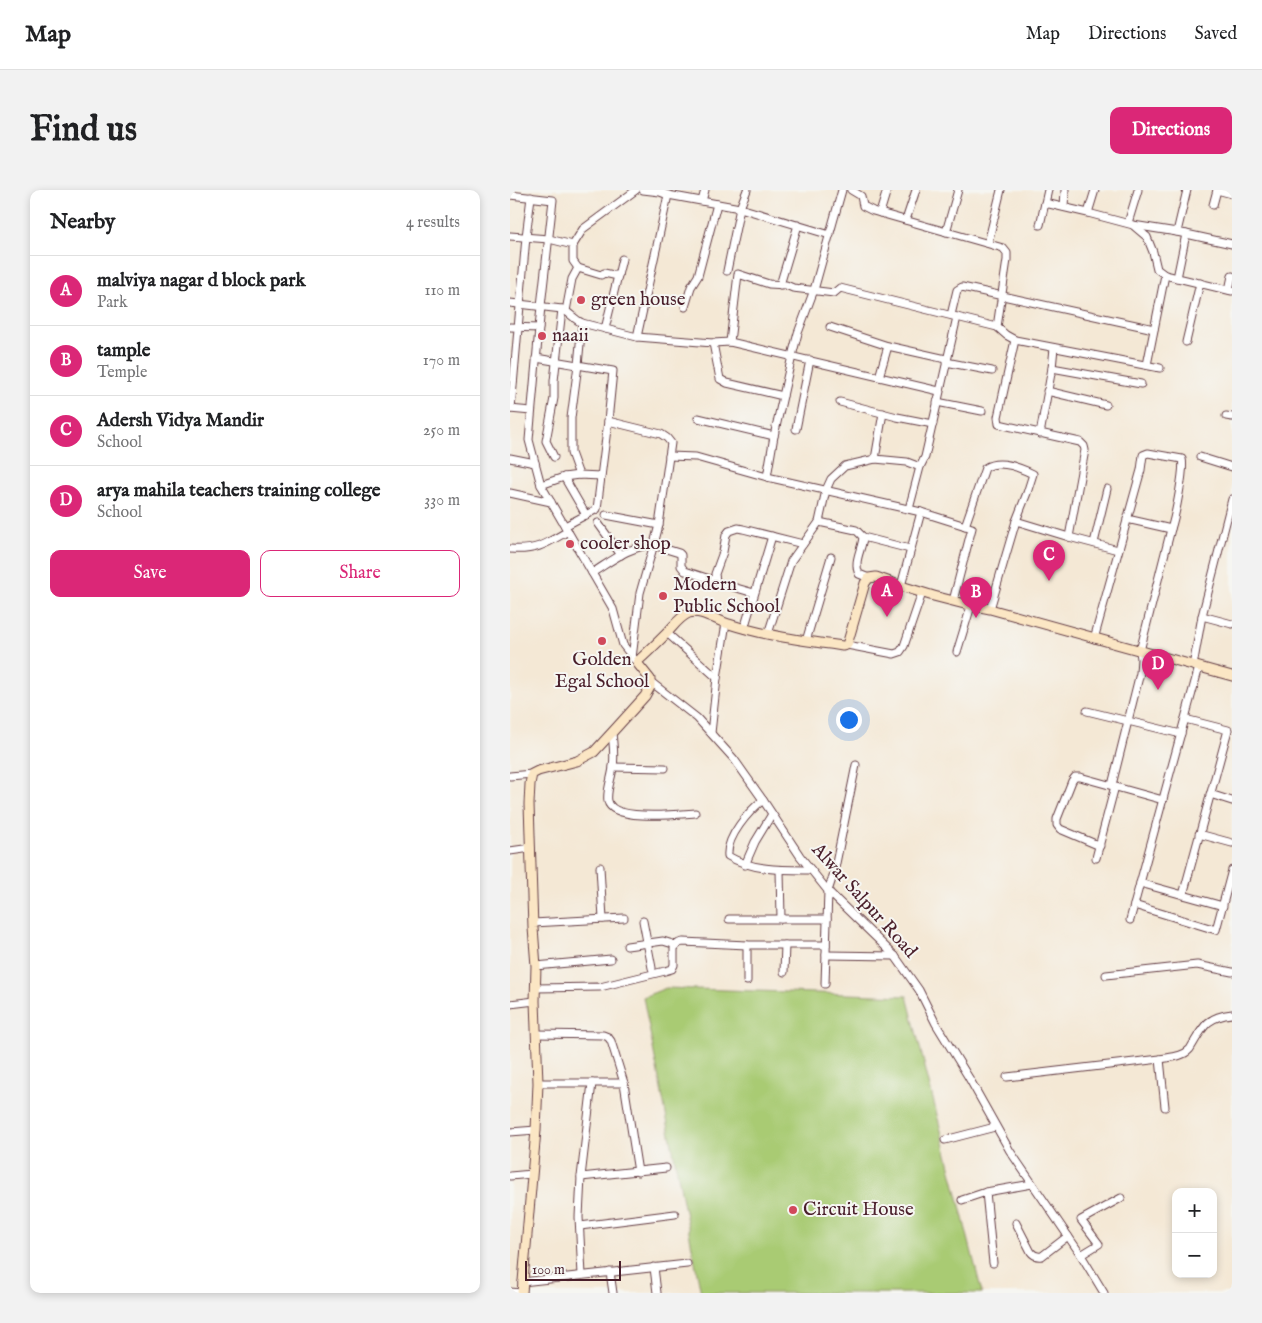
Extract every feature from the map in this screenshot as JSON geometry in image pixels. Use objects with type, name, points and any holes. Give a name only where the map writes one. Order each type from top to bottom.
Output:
[{"type":"street","points":[[618,276],[604,273],[601,275],[578,268],[573,261],[573,245],[584,228],[636,190]]},
{"type":"street","points":[[643,190],[660,191],[668,195],[740,208],[830,235]]},
{"type":"street","points":[[702,201],[705,190]]},
{"type":"street","points":[[727,271],[740,208],[747,190]]},
{"type":"street","points":[[767,477],[774,436],[798,333],[814,290],[842,190]]},
{"type":"street","points":[[851,190],[861,196],[863,206],[880,213],[1004,248],[1007,253],[1007,260],[997,327]]},
{"type":"street","points":[[880,213],[886,190]]},
{"type":"street","points":[[906,220],[916,190]]},
{"type":"street","points":[[946,232],[958,190]]},
{"type":"street","points":[[988,242],[1001,190]]},
{"type":"street","points":[[1040,225],[1048,190]]},
{"type":"street","points":[[1064,207],[1065,190]]},
{"type":"street","points":[[1088,212],[1095,190]]},
{"type":"street","points":[[1131,224],[1138,190]]},
{"type":"street","points":[[1177,232],[1187,190]]},
{"type":"street","points":[[1213,204],[1217,190],[1232,194]]},
{"type":"street","points":[[510,195],[553,200],[529,440],[541,485],[613,610],[623,645],[651,682],[645,696],[594,752],[577,761],[532,774],[510,776]]},
{"type":"street","points":[[637,337],[668,195]]},
{"type":"street","points":[[531,197],[510,409],[531,412]]},
{"type":"street","points":[[1045,203],[1131,224],[1232,244]]},
{"type":"street","points":[[685,307],[691,287],[698,276],[717,204]]},
{"type":"street","points":[[1131,224],[1147,237],[1153,252],[1156,269],[1165,275],[1230,290],[1232,276]]},
{"type":"street","points":[[780,285],[798,225]]},
{"type":"street","points":[[1176,278],[1186,234]]},
{"type":"street","points":[[510,236],[549,239],[573,245]]},
{"type":"street","points":[[605,330],[622,259]]},
{"type":"street","points":[[554,457],[546,441],[554,398],[558,334],[572,279],[578,268]]},
{"type":"street","points":[[730,342],[738,274],[769,284],[786,285],[793,288],[834,293],[840,288],[997,327],[1015,340],[1160,368]]},
{"type":"street","points":[[1147,365],[1165,275]]},
{"type":"street","points":[[1186,342],[1200,283]]},
{"type":"street","points":[[909,509],[933,424],[959,288],[1154,329]]},
{"type":"street","points":[[510,303],[564,310],[582,323],[637,337],[713,343],[730,342],[939,391]]},
{"type":"street","points":[[579,475],[571,453],[571,418],[582,323]]},
{"type":"street","points":[[830,326],[888,346],[992,372]]},
{"type":"street","points":[[510,327],[539,328]]},
{"type":"street","points":[[1015,340],[998,417],[999,424],[1080,442],[1084,446],[1085,450],[1069,537]]},
{"type":"street","points":[[713,343],[720,378],[727,383],[783,396]]},
{"type":"street","points":[[879,377],[888,346]]},
{"type":"street","points":[[1040,434],[1054,348]]},
{"type":"street","points":[[510,550],[521,550],[544,545],[597,509],[613,371],[536,358]]},
{"type":"street","points":[[796,429],[810,360]]},
{"type":"street","points":[[1052,368],[1141,384]]},
{"type":"street","points":[[1048,391],[1106,405]]},
{"type":"street","points":[[840,402],[933,424]]},
{"type":"street","points":[[937,402],[982,411]]},
{"type":"street","points":[[875,459],[883,413]]},
{"type":"street","points":[[698,418],[774,436]]},
{"type":"street","points":[[608,421],[661,434],[671,443],[658,525],[640,593],[635,661]]},
{"type":"street","points":[[1094,639],[1141,470],[1143,455],[1148,453],[1180,458],[1183,461],[1175,517],[1140,650],[1140,673],[1096,858]]},
{"type":"street","points":[[669,456],[696,457],[767,477],[921,512],[972,528],[953,601]]},
{"type":"street","points":[[1200,457],[1232,466]]},
{"type":"street","points":[[510,458],[535,464]]},
{"type":"street","points":[[768,634],[791,561],[819,522],[826,490],[831,479],[845,466],[875,459],[907,462],[920,466]]},
{"type":"street","points":[[965,526],[983,472],[988,466],[1003,464],[1033,474],[1016,521],[990,609]]},
{"type":"street","points":[[541,485],[564,477],[579,475],[601,476]]},
{"type":"street","points":[[564,477],[586,515]]},
{"type":"street","points":[[1094,543],[1107,489]]},
{"type":"street","points":[[510,493],[551,502]]},
{"type":"street","points":[[1130,920],[1185,719],[1196,667],[1202,616],[1232,499]]},
{"type":"street","points":[[900,586],[921,512]]},
{"type":"street","points":[[606,515],[658,525]]},
{"type":"street","points":[[1127,518],[1171,529]]},
{"type":"street","points":[[1016,521],[1118,550]]},
{"type":"street","points":[[819,522],[856,530],[863,537],[910,548]]},
{"type":"street","points":[[598,523],[621,554]]},
{"type":"street","points":[[716,581],[715,574],[723,552],[726,535],[730,531],[738,528],[803,544]]},
{"type":"street","points":[[744,629],[772,536]]},
{"type":"street","points":[[863,537],[857,559],[857,568],[860,574],[869,578]]},
{"type":"street","points":[[592,573],[621,554],[637,547],[654,544],[680,553],[681,566],[685,571],[754,593]]},
{"type":"street","points":[[806,641],[831,557]]},
{"type":"street","points":[[847,645],[865,583],[869,578],[876,576],[922,593],[990,609],[1232,676]]},
{"type":"street","points":[[635,661],[638,661],[681,617],[693,612],[744,629],[806,641],[847,645],[894,654],[900,652],[904,646],[922,593]]},
{"type":"street","points":[[957,652],[971,606]]},
{"type":"street","points":[[1202,616],[1232,624]]},
{"type":"street","points":[[711,733],[717,678],[726,624]]},
{"type":"street","points":[[667,633],[717,678]]},
{"type":"street","name":"Alwar Salpur Road","points":[[651,682],[697,718],[711,733],[734,759],[811,870],[828,890],[895,956],[919,990],[936,1024],[1010,1151],[1081,1255],[1104,1293]]},
{"type":"street","points":[[1087,711],[1181,734]]},
{"type":"street","points":[[1183,895],[1210,794],[1230,731],[1185,719]]},
{"type":"street","points":[[612,732],[613,767],[608,796],[608,803],[611,807],[634,815],[646,816],[696,813]]},
{"type":"street","points":[[825,984],[828,890],[834,873],[856,765]]},
{"type":"street","points":[[613,767],[665,768]]},
{"type":"street","points":[[510,1292],[522,1293],[536,1130],[538,1083],[535,1001],[536,966],[529,804],[532,774]]},
{"type":"street","points":[[1100,846],[1056,826],[1057,819],[1075,777],[1163,800]]},
{"type":"street","points":[[1210,794],[1232,801]]},
{"type":"street","points":[[763,800],[745,817],[730,842],[727,850],[728,856],[746,864],[780,870],[811,870]]},
{"type":"street","points":[[746,864],[755,842],[772,814]]},
{"type":"street","points":[[1199,834],[1232,843]]},
{"type":"street","points":[[510,851],[531,848]]},
{"type":"street","points":[[600,868],[603,919]]},
{"type":"street","points":[[780,870],[781,919]]},
{"type":"street","points":[[1134,906],[1216,930],[1232,870]]},
{"type":"street","points":[[1140,883],[1223,906]]},
{"type":"street","points":[[533,923],[624,918]]},
{"type":"street","points":[[729,919],[827,919]]},
{"type":"street","points":[[643,921],[652,968]]},
{"type":"street","points":[[626,946],[663,941],[676,945],[684,942],[747,945],[826,945]]},
{"type":"street","points":[[536,988],[600,987],[672,969],[676,945]]},
{"type":"street","points":[[747,945],[747,981]]},
{"type":"street","points":[[784,972],[785,945]]},
{"type":"street","points":[[826,955],[895,956]]},
{"type":"street","points":[[536,966],[611,959]]},
{"type":"street","points":[[1106,975],[1197,965],[1232,972]]},
{"type":"street","points":[[510,1004],[535,1001]]},
{"type":"street","points":[[1007,1077],[1182,1055],[1187,1053],[1206,1023],[1221,1016],[1232,1014]]},
{"type":"street","points":[[537,1034],[603,1035],[611,1041],[624,1083],[638,1172]]},
{"type":"street","points":[[1160,1059],[1164,1107]]},
{"type":"street","points":[[538,1083],[624,1083]]},
{"type":"street","points":[[582,1275],[581,1177],[592,1083]]},
{"type":"street","points":[[945,1140],[996,1126]]},
{"type":"street","points":[[510,1132],[536,1130]]},
{"type":"street","points":[[581,1177],[666,1168]]},
{"type":"street","points":[[510,1176],[532,1174]]},
{"type":"street","points":[[962,1200],[986,1192],[1032,1184]]},
{"type":"street","points":[[986,1192],[993,1263]]},
{"type":"street","points":[[1081,1255],[1100,1244],[1081,1220],[1122,1198]]},
{"type":"street","points":[[580,1226],[675,1214]]},
{"type":"street","points":[[1016,1223],[1031,1252],[1034,1256],[1038,1257],[1068,1236]]},
{"type":"street","points":[[522,1282],[687,1264]]},
{"type":"street","points":[[654,1267],[657,1293]]},
{"type":"street","points":[[610,1272],[613,1293]]},
{"type":"green space","points":[[666,988],[907,996],[982,1293],[701,1293],[643,997]]},
{"type":"place","name":"green house","points":[[581,300]]},
{"type":"place","name":"naaii","points":[[542,336]]},
{"type":"place","name":"cooler shop","points":[[570,544]]},
{"type":"place","name":"Adersh Vidya Mandir","points":[[1049,581]]},
{"type":"place","name":"Modern Public School","points":[[663,596]]},
{"type":"place","name":"malviya nagar d block park","points":[[887,617]]},
{"type":"place","name":"tample","points":[[976,618]]},
{"type":"place","name":"Golden Egal School","points":[[602,641]]},
{"type":"place","name":"arya mahila teachers training college","points":[[1158,690]]},
{"type":"place","name":"Circuit House","points":[[793,1210]]}]
